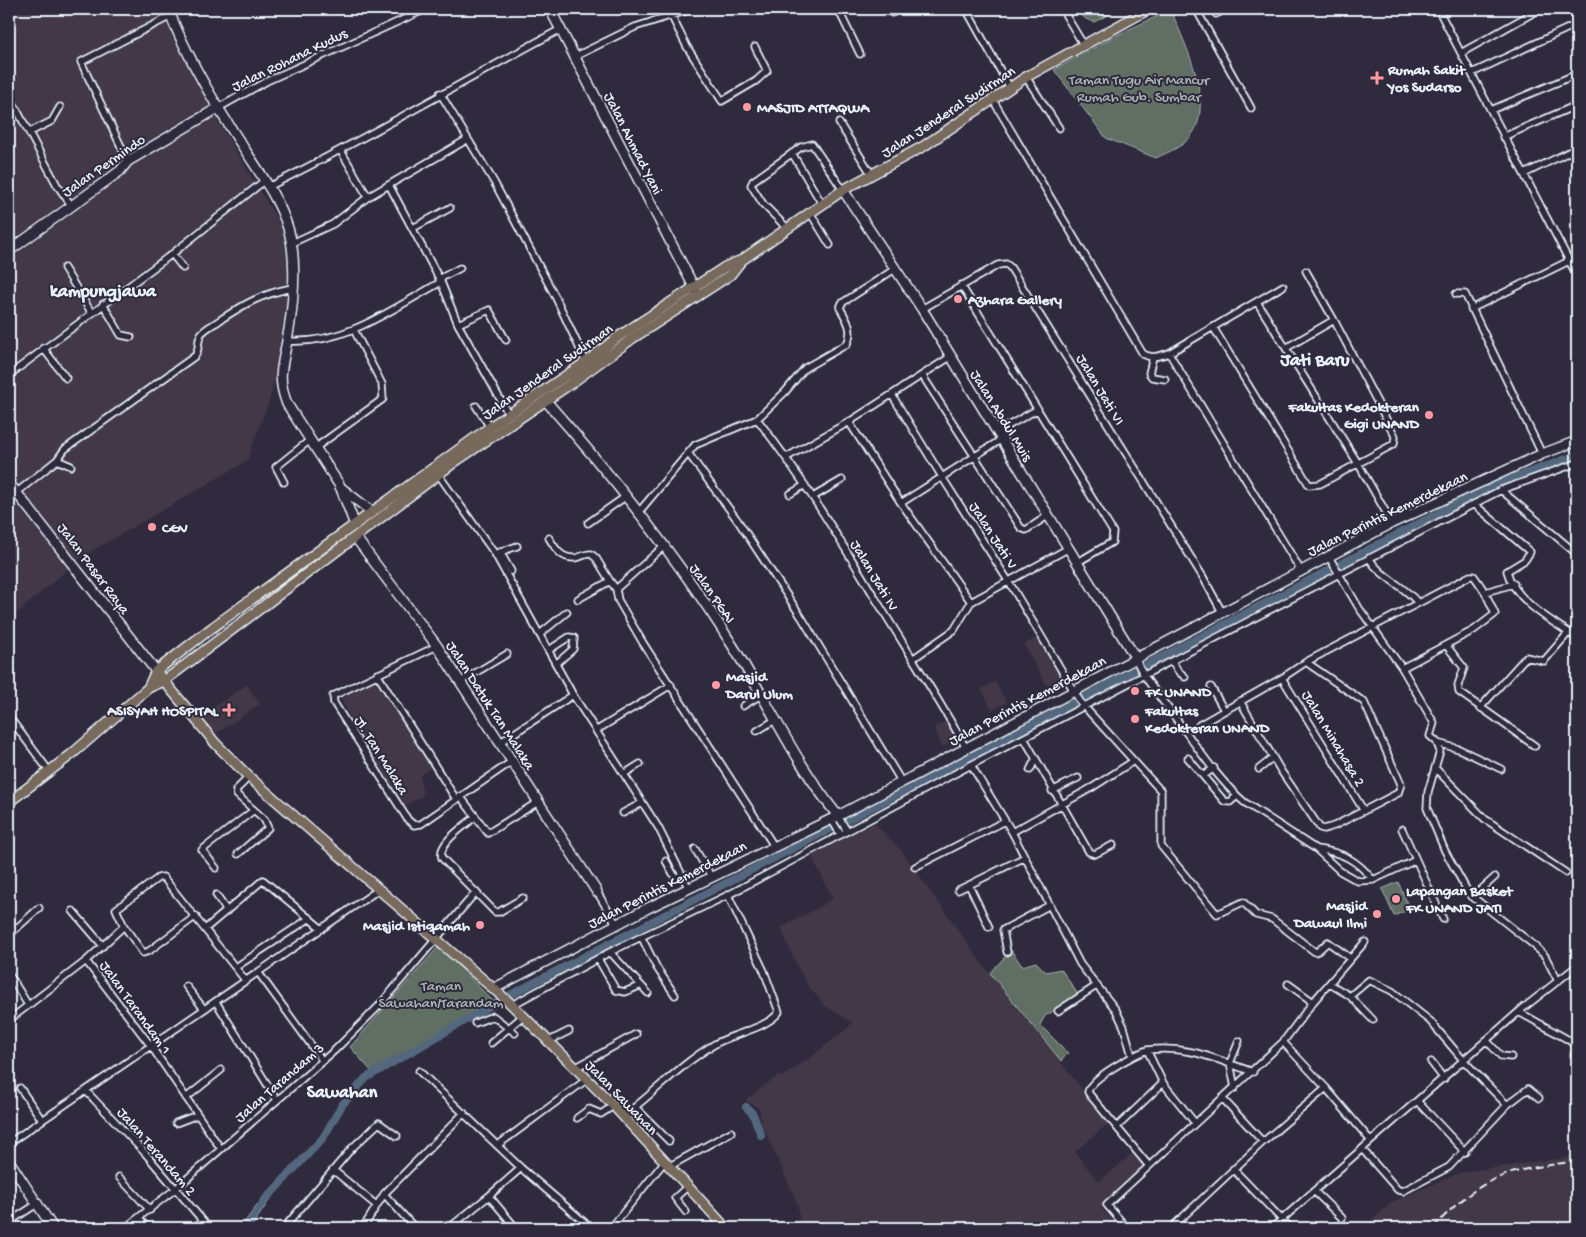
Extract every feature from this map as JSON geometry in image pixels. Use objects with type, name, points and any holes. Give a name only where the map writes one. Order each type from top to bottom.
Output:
[{"type":"main road","name":"Jalan Ahmad Yani","points":[[550,9],[576,56],[623,153],[696,292]]},
{"type":"main road","name":"Jalan Jenderal Sudirman","points":[[156,671],[213,627],[372,512],[490,427],[586,362],[618,337],[696,292],[725,268],[742,260],[843,190],[924,146],[1026,77],[1149,9]]},
{"type":"main road","points":[[169,12],[218,108],[281,210],[292,243],[292,288],[287,341],[280,372],[281,390],[287,404],[340,486],[355,525]]},
{"type":"main road","name":"Jalan Permindo","points":[[9,251],[120,171],[128,161],[218,108]]},
{"type":"main road","name":"Jalan Abdul Muis","points":[[843,190],[922,309],[1070,548],[1136,660]]},
{"type":"main road","points":[[10,799],[96,734],[148,688],[164,681],[266,602],[356,538],[438,474],[546,401],[696,292]]},
{"type":"main road","name":"Jalan PGAI","points":[[546,401],[583,443],[689,580],[733,646],[835,819]]},
{"type":"main road","name":"Jalan Perintis Kemerdekaan","points":[[495,991],[617,924],[774,846],[835,819],[966,748],[1076,693],[1222,612],[1301,571],[1330,559],[1392,523],[1542,454],[1577,441]]},
{"type":"main road","name":"Jalan Pasar Raya","points":[[9,483],[156,671]]},
{"type":"main road","points":[[340,486],[372,512]]},
{"type":"main road","name":"Jalan Datuk Tan Malaka","points":[[356,538],[437,646],[498,743],[597,892]]},
{"type":"main road","points":[[148,688],[156,671],[164,681]]},
{"type":"main road","name":"Jalan Sawahan","points":[[164,681],[216,744],[249,777],[511,1004],[668,1163],[726,1228]]},
{"type":"main road","points":[[9,1161],[53,1228]]},
{"type":"street","name":"Jalan Rohana Kudus","points":[[218,108],[267,81],[426,9]]},
{"type":"street","points":[[576,56],[635,27],[692,9]]},
{"type":"street","points":[[838,9],[860,54]]},
{"type":"street","points":[[892,13],[900,9]]},
{"type":"street","points":[[966,9],[1010,88]]},
{"type":"street","points":[[1062,9],[1083,44]]},
{"type":"street","points":[[1196,9],[1251,108]]},
{"type":"street","points":[[1216,14],[1226,9]]},
{"type":"street","points":[[1450,9],[1439,11],[1577,276]]},
{"type":"street","points":[[1461,53],[1540,9]]},
{"type":"street","points":[[128,161],[82,62],[169,12]]},
{"type":"street","points":[[671,15],[691,54],[722,101],[756,81],[767,71],[755,47]]},
{"type":"street","points":[[1472,73],[1577,24]]},
{"type":"street","points":[[9,375],[91,312],[266,184],[341,151],[440,94],[561,29]]},
{"type":"street","points":[[1491,110],[1577,74]]},
{"type":"street","points":[[1026,77],[1059,128]]},
{"type":"street","points":[[440,94],[508,206],[556,298],[586,362]]},
{"type":"street","points":[[9,95],[57,185],[71,205]]},
{"type":"street","points":[[994,100],[1144,354],[1153,357],[1169,353],[1283,286]]},
{"type":"street","points":[[1503,137],[1577,104]]},
{"type":"street","points":[[30,132],[52,121],[60,107]]},
{"type":"street","points":[[839,123],[872,175]]},
{"type":"street","points":[[292,243],[333,224],[368,197],[468,139]]},
{"type":"street","points":[[788,229],[762,204],[751,186],[754,181],[792,153],[801,147],[812,144],[843,190]]},
{"type":"street","points":[[1524,174],[1577,148]]},
{"type":"street","points":[[341,151],[368,197]]},
{"type":"street","points":[[792,153],[822,204]]},
{"type":"street","points":[[389,185],[440,281],[458,324],[510,415]]},
{"type":"street","points":[[413,228],[450,208]]},
{"type":"street","points":[[811,214],[830,245]]},
{"type":"street","points":[[172,254],[184,268]]},
{"type":"street","points":[[1471,309],[1569,260]]},
{"type":"street","name":"Jalan Jati VI","points":[[922,309],[998,265],[1006,264],[1016,274],[1203,577],[1222,612]]},
{"type":"street","points":[[64,268],[91,312]]},
{"type":"street","points":[[287,341],[325,340],[354,330],[460,268]]},
{"type":"street","points":[[637,514],[700,441],[757,419],[785,392],[805,368],[847,344],[850,337],[849,322],[840,308],[842,302],[895,269]]},
{"type":"street","points":[[1213,328],[1309,485],[1320,484],[1359,465],[1394,444],[1396,440],[1334,320],[1306,271]]},
{"type":"street","points":[[961,285],[1114,536],[1112,542],[1078,562]]},
{"type":"street","points":[[16,493],[57,460],[65,448],[195,356],[198,351],[200,336],[206,330],[251,300],[267,293],[292,288]]},
{"type":"street","points":[[1456,294],[1465,294],[1542,454]]},
{"type":"street","points":[[1257,302],[1359,465],[1392,523]]},
{"type":"street","points":[[103,304],[121,335],[131,337]]},
{"type":"street","points":[[458,324],[489,310],[506,340]]},
{"type":"street","points":[[1286,348],[1334,320]]},
{"type":"street","points":[[315,448],[383,399],[382,384],[354,330]]},
{"type":"street","points":[[43,348],[66,378]]},
{"type":"street","points":[[1169,353],[1301,571]]},
{"type":"street","points":[[787,457],[849,422],[950,357]]},
{"type":"street","points":[[1153,357],[1149,373],[1152,377],[1165,379]]},
{"type":"street","points":[[922,375],[1021,528],[1026,530],[1049,516]]},
{"type":"street","name":"Jalan Jati V","points":[[892,394],[942,478],[1009,582],[1082,705],[1132,762],[1161,791],[1161,846],[1214,913],[1220,914],[1237,903],[1243,902],[1256,915],[1272,919],[1315,952],[1328,942],[1350,958]]},
{"type":"street","points":[[476,406],[490,427]]},
{"type":"street","points":[[901,503],[975,456],[999,436],[1038,409]]},
{"type":"street","name":"Jalan Jati IV","points":[[757,419],[787,457],[805,484],[914,658],[966,748]]},
{"type":"street","points":[[849,422],[901,503],[971,602]]},
{"type":"street","points":[[284,482],[276,467],[310,440]]},
{"type":"street","points":[[688,453],[738,521],[796,610],[901,782]]},
{"type":"street","points":[[57,460],[71,466]]},
{"type":"street","points":[[511,1004],[598,960],[610,952],[728,895],[838,832],[1024,738],[1082,705],[1172,661],[1337,573],[1500,490],[1577,463]]},
{"type":"street","points":[[438,474],[511,571]]},
{"type":"street","points":[[813,497],[842,480]]},
{"type":"street","points":[[790,494],[805,484]]},
{"type":"street","points":[[1500,490],[1577,554]]},
{"type":"street","points":[[588,523],[625,497]]},
{"type":"street","points":[[1474,504],[1530,552],[1525,560],[1507,571],[1514,584],[1536,610],[1577,638]]},
{"type":"street","points":[[549,538],[558,551],[566,557],[575,558],[590,554],[596,558],[616,589],[618,600],[774,846]]},
{"type":"street","points":[[497,553],[517,546]]},
{"type":"street","points":[[616,589],[663,547]]},
{"type":"street","points":[[914,658],[954,630],[971,602],[1070,548]]},
{"type":"street","points":[[497,553],[573,695],[642,803],[684,875],[689,889]]},
{"type":"street","points":[[1369,558],[1374,568],[1398,583],[1418,603]]},
{"type":"street","points":[[1330,559],[1337,573],[1402,668],[1434,723],[1430,736],[1437,743],[1440,751],[1428,792],[1427,808],[1445,851],[1473,897],[1535,946],[1545,956],[1558,981]]},
{"type":"street","points":[[1198,725],[1282,678],[1306,662],[1472,576],[1485,592],[1495,614],[1474,630],[1402,668]]},
{"type":"street","points":[[578,600],[610,581]]},
{"type":"street","points":[[1485,592],[1514,584]]},
{"type":"street","points":[[540,634],[568,612]]},
{"type":"street","points":[[1480,708],[1526,657],[1544,661],[1569,632]]},
{"type":"street","points":[[549,650],[569,637],[574,638],[573,649],[556,664]]},
{"type":"street","points":[[1446,645],[1464,668],[1458,689],[1480,708],[1535,746]]},
{"type":"street","name":"Jl. Tan Malaka","points":[[437,646],[334,694],[334,703],[411,823],[421,824],[511,762]]},
{"type":"street","points":[[460,682],[507,654]]},
{"type":"street","points":[[1136,660],[1143,674],[1237,796],[1316,849],[1349,877],[1358,881],[1373,880],[1416,860]]},
{"type":"street","points":[[1172,661],[1185,677]]},
{"type":"street","points":[[1240,701],[1273,758],[1320,828],[1330,828],[1398,793],[1401,784],[1364,702],[1306,662]]},
{"type":"street","points":[[377,674],[458,797],[485,832],[490,833],[538,802]]},
{"type":"street","name":"Jalan Minahasa 2","points":[[1282,678],[1364,811]]},
{"type":"street","points":[[597,730],[671,685]]},
{"type":"street","points":[[1211,686],[1224,710]]},
{"type":"street","points":[[498,743],[573,695]]},
{"type":"street","points":[[743,706],[761,695]]},
{"type":"street","points":[[9,717],[49,771]]},
{"type":"street","points":[[757,731],[775,720]]},
{"type":"street","points":[[1024,738],[1052,791],[1089,852],[1095,854],[1113,845]]},
{"type":"street","points":[[1437,743],[1458,749],[1501,769]]},
{"type":"street","points":[[1188,758],[1224,802],[1230,802],[1237,796]]},
{"type":"street","points":[[1260,769],[1273,758]]},
{"type":"street","points":[[1030,770],[1035,760]]},
{"type":"street","points":[[1012,832],[1062,805],[1132,762]]},
{"type":"street","points":[[624,774],[640,764]]},
{"type":"street","points":[[971,765],[1012,832],[1077,960],[1116,1010],[1124,1028],[1132,1056]]},
{"type":"street","points":[[1203,776],[1214,768]]},
{"type":"street","points":[[1435,768],[1485,819],[1566,873]]},
{"type":"street","points":[[238,854],[268,828],[264,819],[236,792],[249,777]]},
{"type":"street","points":[[1052,791],[1078,778]]},
{"type":"street","points":[[623,813],[642,803]]},
{"type":"street","points":[[216,868],[202,850],[254,810]]},
{"type":"street","points":[[475,817],[443,846],[440,854],[442,858],[492,911],[496,912],[524,898]]},
{"type":"street","points":[[835,819],[845,829]]},
{"type":"street","points":[[835,819],[838,832]]},
{"type":"street","points":[[915,867],[1005,821]]},
{"type":"street","points":[[1402,829],[1443,919]]},
{"type":"street","points":[[695,849],[712,878]]},
{"type":"street","points":[[1316,849],[1328,850],[1352,859],[1362,866],[1373,880]]},
{"type":"street","points":[[958,890],[1025,857]]},
{"type":"street","points":[[666,861],[675,876],[684,875]]},
{"type":"street","points":[[1473,897],[1495,877]]},
{"type":"street","points":[[196,916],[146,953],[143,953],[124,926],[117,907],[160,878],[166,880],[196,916],[246,981]]},
{"type":"street","points":[[205,929],[257,884],[265,880],[322,929]]},
{"type":"street","points":[[969,885],[989,927]]},
{"type":"street","points":[[9,1144],[378,890]]},
{"type":"street","name":"Jalan Tarandam 3","points":[[125,1228],[150,1210],[221,1149],[322,1060],[378,1007],[476,892]]},
{"type":"street","points":[[597,892],[617,924]]},
{"type":"street","points":[[216,895],[227,911]]},
{"type":"street","points":[[625,1119],[635,1107],[716,1043],[759,1025],[779,1012],[764,971],[728,895]]},
{"type":"street","points":[[1008,952],[1003,930],[1050,904]]},
{"type":"street","points":[[9,935],[39,908]]},
{"type":"street","points":[[73,911],[103,946]]},
{"type":"street","points":[[236,968],[310,918]]},
{"type":"street","points":[[86,960],[124,926]]},
{"type":"street","points":[[642,938],[657,968],[676,995]]},
{"type":"street","points":[[1127,1228],[1107,1205],[1253,1072],[1283,1042],[1313,1002],[1365,942]]},
{"type":"street","points":[[610,952],[648,994]]},
{"type":"street","name":"Jalan Tarandam 1","points":[[9,1020],[86,960],[150,1046],[221,1149]]},
{"type":"street","points":[[598,960],[616,990],[625,992],[639,986]]},
{"type":"street","points":[[1272,1228],[1519,1012],[1577,966]]},
{"type":"street","points":[[1571,971],[1577,976]]},
{"type":"street","points":[[258,972],[322,1060]]},
{"type":"street","points":[[9,974],[28,1005]]},
{"type":"street","points":[[1350,996],[1369,980],[1392,991],[1430,1021],[1464,1061],[1507,1105]]},
{"type":"street","points":[[1288,984],[1313,1002]]},
{"type":"street","points":[[1330,984],[1350,996],[1373,1020]]},
{"type":"street","points":[[186,986],[204,1009]]},
{"type":"street","points":[[1058,1011],[1096,986]]},
{"type":"street","points":[[216,1002],[277,1100]]},
{"type":"street","points":[[1519,1012],[1574,1043],[1576,1046],[1574,1056],[1577,1059]]},
{"type":"street","points":[[476,1023],[493,1016],[515,1033]]},
{"type":"street","points":[[491,1043],[523,1016]]},
{"type":"street","points":[[547,1042],[569,1031]]},
{"type":"street","points":[[575,1068],[636,1034]]},
{"type":"street","points":[[1487,1040],[1501,1056],[1511,1057]]},
{"type":"street","points":[[1235,1088],[1230,1063],[1239,1041]]},
{"type":"street","points":[[1283,1042],[1326,1088],[1370,1141]]},
{"type":"street","points":[[1149,1166],[1090,1096],[1088,1089],[1132,1056],[1147,1050],[1165,1048],[1190,1050],[1253,1072]]},
{"type":"street","points":[[1147,1050],[1163,1083],[1196,1123]]},
{"type":"street","points":[[1431,1062],[1444,1079]]},
{"type":"street","points":[[186,1098],[221,1070]]},
{"type":"street","points":[[419,1071],[521,1168],[591,1228]]},
{"type":"street","points":[[498,1145],[586,1080]]},
{"type":"street","points":[[1116,1127],[1163,1083]]},
{"type":"street","points":[[20,1088],[42,1120]]},
{"type":"street","points":[[1170,1228],[1263,1142],[1326,1088]]},
{"type":"street","points":[[1362,1149],[1400,1191],[1408,1190],[1443,1171],[1465,1152],[1507,1105],[1528,1089],[1539,1098]]},
{"type":"street","name":"Jalan Terandam 2","points":[[86,1091],[145,1153],[174,1190],[209,1228]]},
{"type":"street","points":[[1223,1099],[1263,1142]]},
{"type":"street","points":[[1417,1101],[1465,1152]]},
{"type":"street","points":[[577,1118],[589,1109],[601,1114],[613,1106]]},
{"type":"street","points":[[635,1107],[669,1141]]},
{"type":"street","points":[[363,1228],[384,1194],[464,1113]]},
{"type":"street","points":[[176,1123],[196,1115]]},
{"type":"street","points":[[284,1228],[332,1170],[379,1123],[397,1136]]},
{"type":"street","points":[[611,1228],[668,1163],[732,1132]]},
{"type":"street","points":[[449,1228],[521,1168]]},
{"type":"street","points":[[332,1170],[376,1205]]},
{"type":"street","points":[[1233,1170],[1290,1228]]},
{"type":"street","points":[[119,1177],[150,1210]]},
{"type":"street","points":[[686,1212],[674,1198],[688,1186]]},
{"type":"street","points":[[1314,1191],[1342,1218]]},
{"type":"street","points":[[384,1194],[415,1228]]},
{"type":"street","points":[[489,1196],[516,1228]]},
{"type":"street","points":[[9,1222],[37,1204]]},
{"type":"street","points":[[139,1218],[146,1228]]},
{"type":"shaded area","points":[[9,9],[166,9],[217,120],[288,237],[286,332],[270,398],[247,461],[82,557],[9,620]]},
{"type":"shaded area","points":[[1039,636],[1062,677],[1047,686],[1024,645]]},
{"type":"shaded area","points":[[375,678],[432,766],[420,776],[423,796],[404,806],[347,712],[342,699]]},
{"type":"shaded area","points":[[995,682],[1007,703],[992,710],[981,689]]},
{"type":"shaded area","name":"ASISYAH HOSPITAL","points":[[247,685],[260,704],[213,736],[199,716]]},
{"type":"shaded area","points":[[949,720],[956,741],[942,747],[934,727]]},
{"type":"shaded area","points":[[874,823],[901,850],[984,966],[1109,1123],[1075,1152],[1099,1182],[1134,1152],[1146,1166],[1101,1208],[1119,1228],[800,1228],[798,1205],[762,1124],[759,1108],[745,1100],[779,1075],[781,1077],[810,1058],[853,1023],[825,1006],[808,986],[795,962],[781,928],[833,899],[811,855]]},
{"type":"shaded area","points":[[1577,1156],[1577,1228],[1363,1228],[1392,1202],[1462,1172]]},
{"type":"green space","points":[[1074,9],[1120,9],[1094,22],[1086,19]]},
{"type":"green space","name":"Taman Tugu Air Mancur Rumah Gub. Sumbar","points":[[1171,10],[1190,56],[1199,90],[1200,107],[1198,122],[1188,140],[1156,158],[1106,138],[1054,70],[1119,34]]},
{"type":"green space","name":"Lapangan Basket FK UNAND JATI","points":[[1398,882],[1410,909],[1394,916],[1382,889]]},
{"type":"green space","name":"Taman Sawahan/Tarandam","points":[[439,946],[492,1000],[373,1073],[350,1047]]},
{"type":"green space","points":[[1011,950],[1022,966],[1036,962],[1046,972],[1061,969],[1079,996],[1045,1016],[1040,1025],[1068,1053],[1061,1061],[990,973]]},
{"type":"water","points":[[268,1195],[269,1201],[252,1226],[250,1228],[240,1228],[262,1199]]},
{"type":"waterway","points":[[263,1202],[323,1138],[342,1105],[366,1078],[495,1003],[1487,488],[1577,455]]},
{"type":"waterway","points":[[746,1107],[753,1114],[761,1135]]},
{"type":"railway","points":[[1433,1228],[1467,1196],[1498,1178],[1532,1168],[1577,1161]]},
{"type":"place","name":"Rumah Sakit Yos Sudarso","points":[[1377,78]]},
{"type":"place","name":"MASJID ATTAQWA","points":[[747,107]]},
{"type":"place","name":"Azhara Gallery","points":[[958,299]]},
{"type":"place","name":"Fakultas Kedokteran Gigi UNAND","points":[[1429,415]]},
{"type":"place","name":"CGV","points":[[152,527]]},
{"type":"place","name":"Masjid Darul Ulum","points":[[716,685]]},
{"type":"place","name":"FK UNAND","points":[[1135,691]]},
{"type":"place","name":"ASISYAH HOSPITAL","points":[[229,710]]},
{"type":"place","name":"Fakultas Kedokteran UNAND","points":[[1135,719]]},
{"type":"place","name":"Lapangan Basket FK UNAND JATI","points":[[1396,899]]},
{"type":"place","name":"Masjid Dawaul Ilmi","points":[[1377,914]]},
{"type":"place","name":"Masjid Istiqamah","points":[[480,925]]},
{"type":"district","name":"kampungjawa","points":[[103,290]]},
{"type":"district","name":"Jati Baru","points":[[1315,359]]},
{"type":"district","name":"Sawahan","points":[[342,1091]]}]
